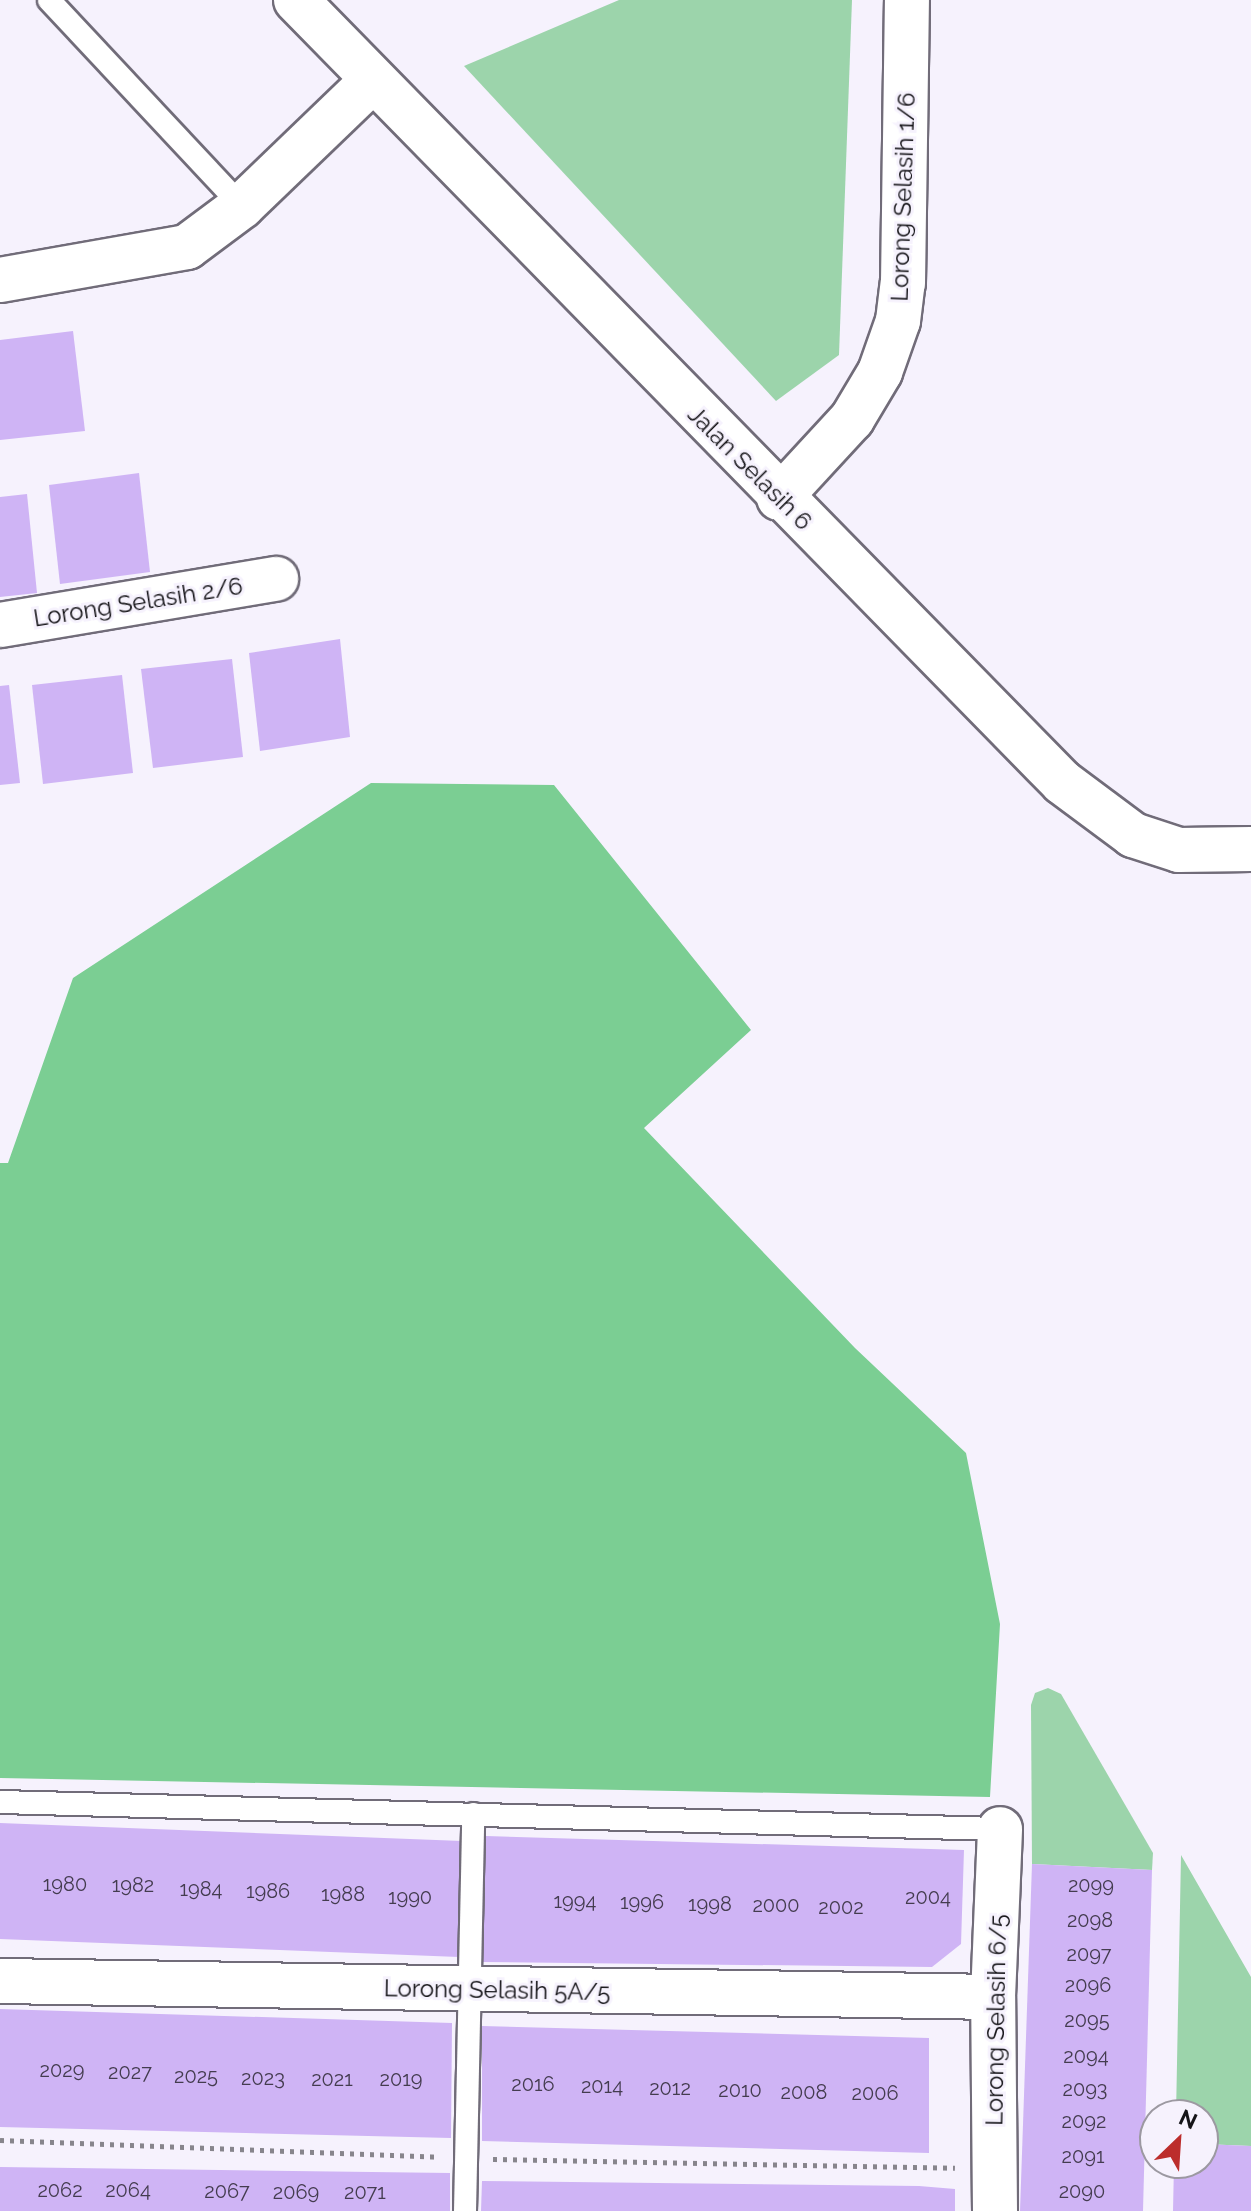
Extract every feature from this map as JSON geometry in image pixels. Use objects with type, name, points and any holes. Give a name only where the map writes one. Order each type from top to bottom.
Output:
[{"type":"street","name":"Jalan Selasih 6","points":[[296,0],[371,82],[779,498],[1096,811],[1133,835],[1179,850],[1251,849]]},
{"type":"street","name":"Lorong Selasih 1/6","points":[[779,498],[852,419],[880,372],[898,321],[903,283],[907,0]]},
{"type":"street","points":[[0,280],[187,247],[242,206],[371,82]]},
{"type":"street","name":"Lorong Selasih 2/6","points":[[0,625],[276,579]]},
{"type":"street","name":"Lorong Selasih 6/5","points":[[995,2211],[993,1997],[1000,1829]]},
{"type":"street","name":"Lorong Selasih 5A/5","points":[[0,1981],[993,1997]]},
{"type":"lane","points":[[49,0],[242,206]]},
{"type":"lane","points":[[0,1802],[1000,1829]]},
{"type":"lane","points":[[465,2211],[467,1990],[473,1814]]},
{"type":"green space","points":[[619,0],[852,0],[839,355],[776,401],[464,66]]},
{"type":"green space","points":[[371,783],[554,785],[751,1030],[644,1128],[855,1348],[966,1453],[1000,1624],[990,1797],[0,1778],[0,1163],[8,1163],[73,978]]},
{"type":"green space","points":[[1048,1688],[1061,1694],[1153,1853],[1152,1870],[1032,1864],[1031,1705],[1035,1693]]},
{"type":"green space","points":[[1181,1855],[1251,1977],[1251,2146],[1219,2145],[1219,2099],[1176,2099]]},
{"type":"building","points":[[73,331],[85,431],[0,440],[0,340]]},
{"type":"building","points":[[139,473],[150,572],[60,584],[49,485]]},
{"type":"building","points":[[27,494],[37,593],[0,597],[0,497]]},
{"type":"building","points":[[340,639],[350,737],[260,751],[249,653]]},
{"type":"building","points":[[232,659],[243,757],[153,768],[141,669]]},
{"type":"building","points":[[122,675],[133,773],[43,784],[32,685]]},
{"type":"building","points":[[9,685],[20,783],[0,785],[0,686]]},
{"type":"building","points":[[0,1823],[462,1841],[459,1957],[0,1939]]},
{"type":"building","points":[[486,1836],[964,1850],[961,1944],[932,1967],[481,1962]]},
{"type":"building","points":[[1032,1864],[1152,1870],[1146,2099],[1139,2099],[1139,2179],[1144,2179],[1143,2211],[1020,2211]]},
{"type":"building","points":[[0,2009],[452,2023],[451,2138],[0,2127]]},
{"type":"building","points":[[482,2026],[929,2038],[929,2153],[482,2141]]},
{"type":"building","points":[[1219,2145],[1251,2146],[1251,2211],[1173,2211],[1174,2179],[1219,2179]]},
{"type":"building","points":[[0,2167],[450,2173],[450,2211],[0,2211]]},
{"type":"building","points":[[482,2181],[919,2186],[955,2189],[955,2211],[481,2211]]}]
